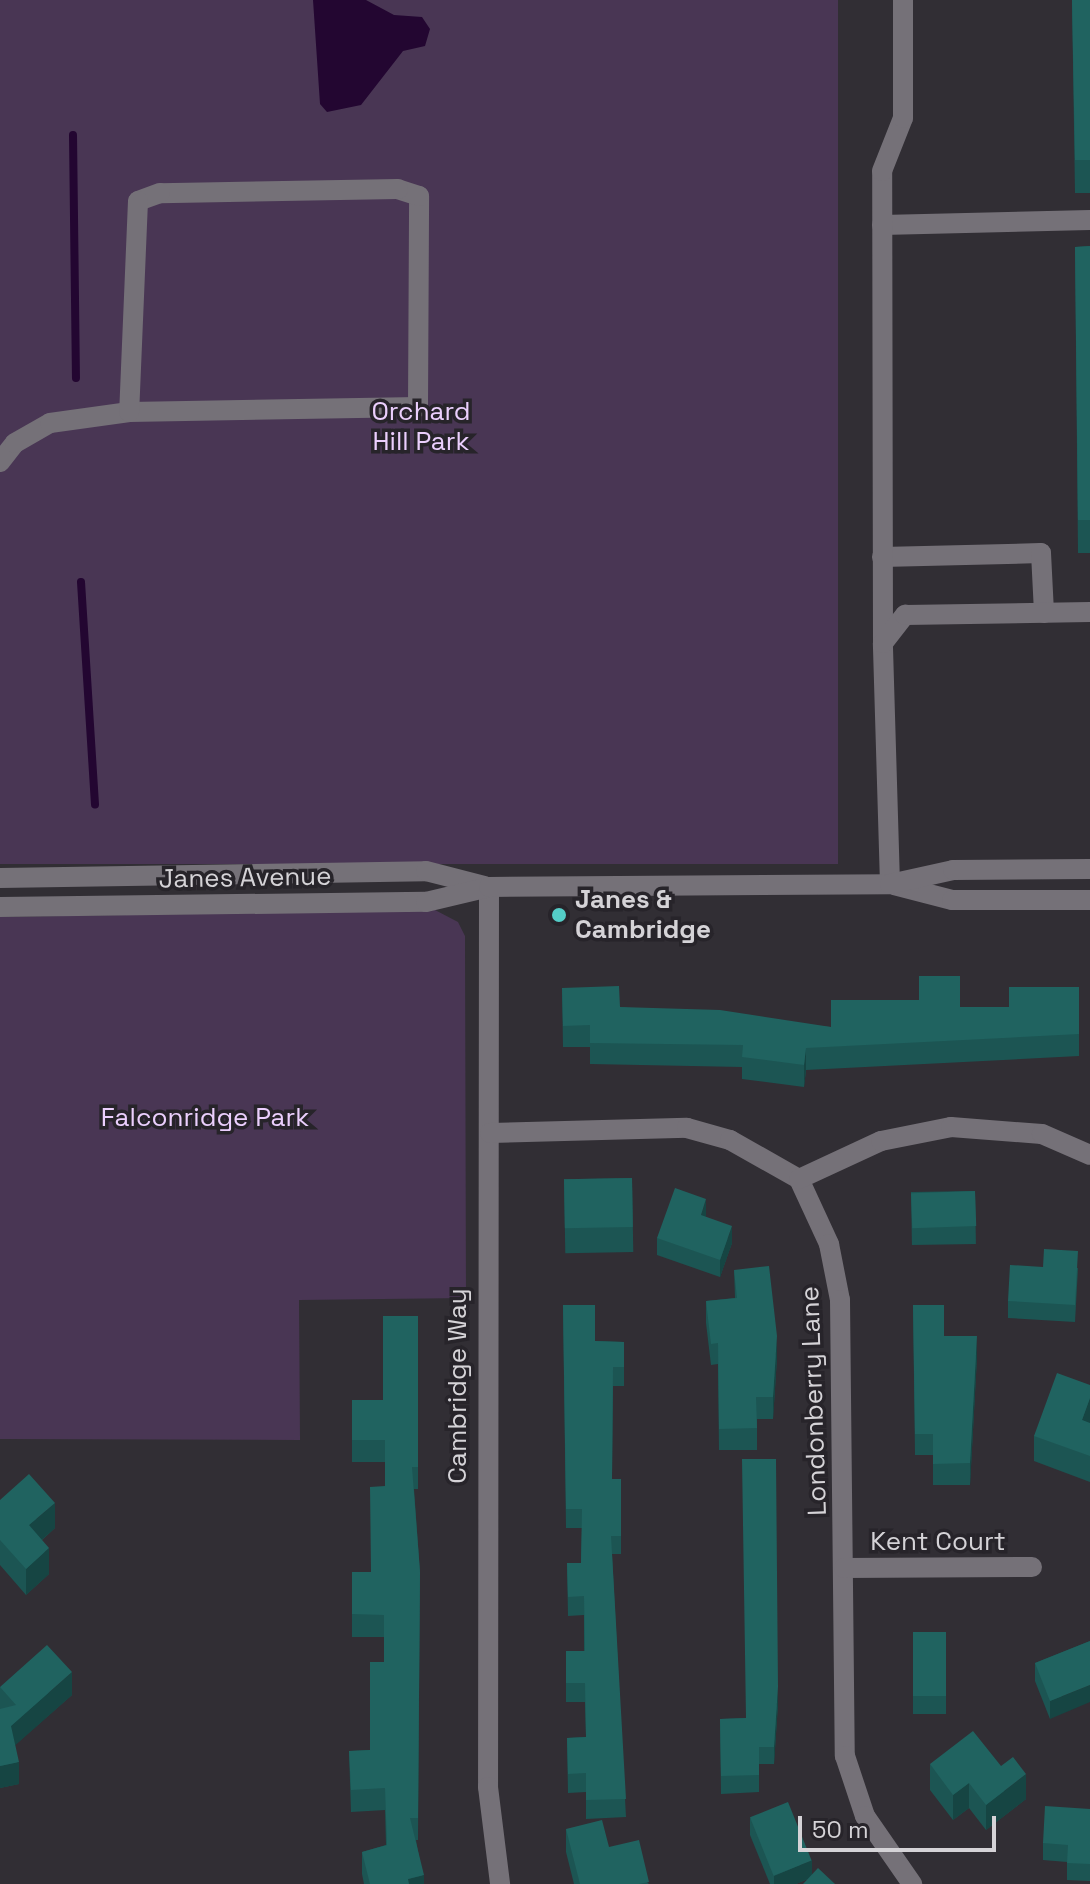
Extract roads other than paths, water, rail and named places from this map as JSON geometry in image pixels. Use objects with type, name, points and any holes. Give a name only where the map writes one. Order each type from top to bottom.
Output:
[{"type":"street","points":[[890,884],[882,557],[882,171],[903,118],[903,0]]},
{"type":"street","points":[[0,462],[15,443],[50,423],[129,412],[418,407],[419,196],[398,189],[160,193],[138,201],[129,412]]},
{"type":"street","points":[[882,225],[1090,220]]},
{"type":"street","points":[[882,557],[1041,553],[1044,613]]},
{"type":"street","points":[[883,643],[905,615],[1090,612]]},
{"type":"street","name":"Janes Avenue","points":[[0,907],[426,902],[489,887],[890,884],[953,870],[1090,869]]},
{"type":"street","name":"Janes Avenue","points":[[0,878],[426,871],[489,887]]},
{"type":"street","name":"Janes Avenue","points":[[890,884],[952,900],[1090,900]]},
{"type":"street","name":"Cambridge Way","points":[[489,887],[490,1133],[483,1291],[488,1787],[500,1884]]},
{"type":"street","points":[[490,1133],[687,1128],[730,1140],[799,1179],[881,1141],[951,1127],[1042,1134],[1090,1155]]},
{"type":"street","name":"Londonberry Lane","points":[[799,1179],[829,1244],[840,1300],[849,1780],[912,1884]]},
{"type":"street","name":"Kent Court","points":[[844,1568],[1032,1567]]},
{"type":"waterway","points":[[73,135],[76,378]]},
{"type":"waterway","points":[[81,582],[95,805]]},
{"type":"place","name":"Janes & Cambridge","points":[[559,915]]},
{"type":"park label","name":"Orchard Hill Park","points":[[421,427]]},
{"type":"park label","name":"Falconridge Park","points":[[205,1118]]}]
